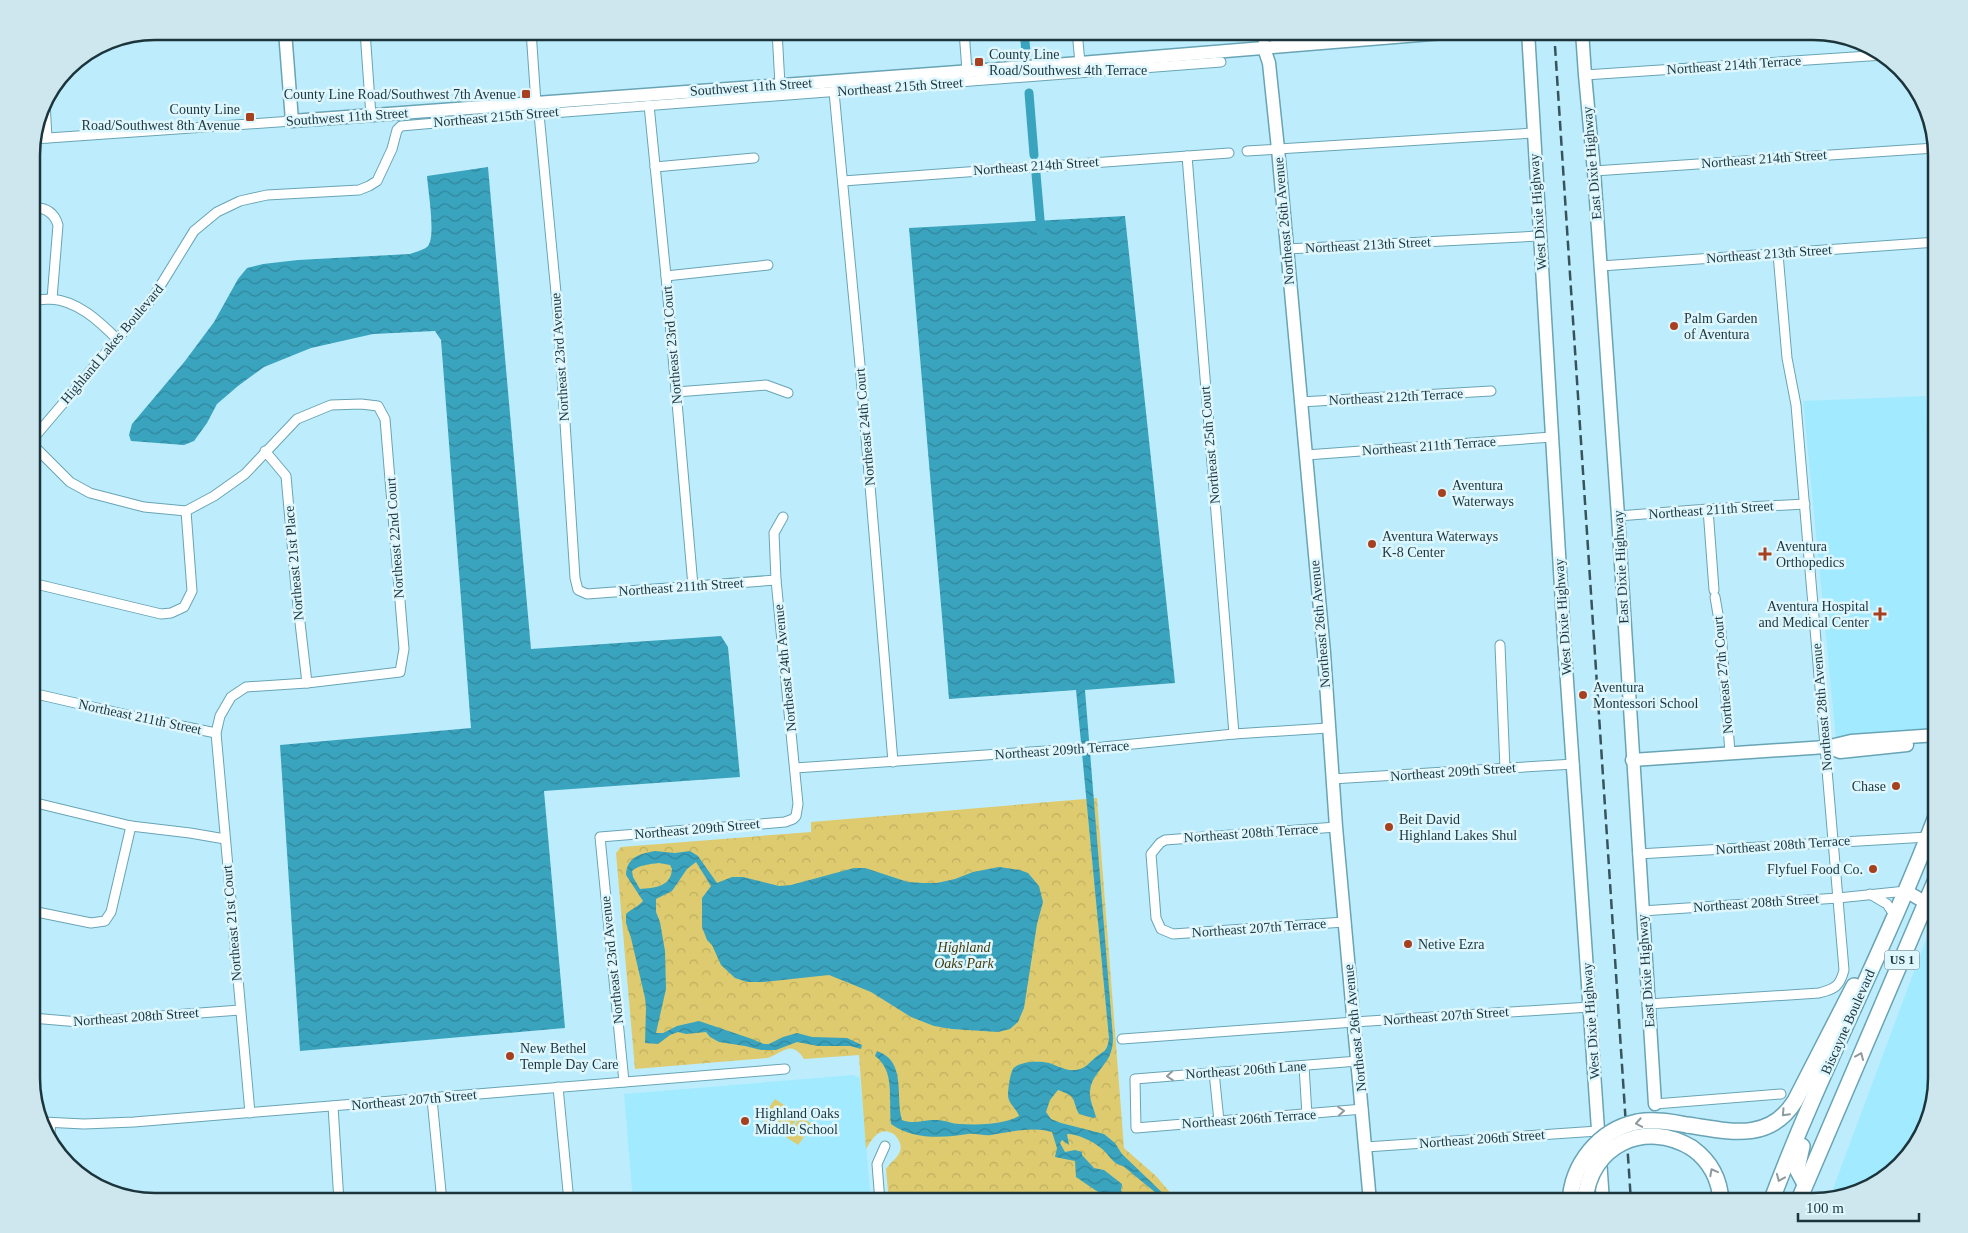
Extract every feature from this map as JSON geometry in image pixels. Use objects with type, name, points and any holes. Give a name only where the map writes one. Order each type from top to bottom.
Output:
[{"type":"main road","name":"Biscayne Boulevard","points":[[1775,1193],[1804,1122],[1906,892],[1928,837]]},
{"type":"main road","name":"Biscayne Boulevard","points":[[1802,1193],[1928,904]]},
{"type":"main road","points":[[1572,1193],[1574,1180],[1581,1163],[1591,1149],[1611,1132],[1628,1125],[1649,1121],[1734,1131],[1762,1129],[1774,1123],[1788,1110],[1855,984],[1871,970]]},
{"type":"main road","points":[[1804,1122],[1797,1169],[1805,1184]]},
{"type":"main road","points":[[1586,1193],[1588,1183],[1597,1166],[1610,1151],[1626,1141],[1646,1136],[1658,1136],[1677,1140],[1692,1148],[1704,1159],[1713,1170],[1720,1193]]},
{"type":"street","points":[[286,40],[292,121]]},
{"type":"street","points":[[366,40],[371,116]]},
{"type":"street","points":[[532,40],[538,108]]},
{"type":"street","points":[[778,40],[780,84]]},
{"type":"street","points":[[965,40],[967,72]]},
{"type":"street","points":[[1078,40],[1080,64]]},
{"type":"street","points":[[1264,40],[1264,48]]},
{"type":"street","name":"Southwest 11th Street","points":[[41,138],[371,116],[538,108],[780,84],[1080,64],[1360,40]]},
{"type":"street","name":"West Dixie Highway","points":[[1528,40],[1539,236],[1602,1193]]},
{"type":"street","name":"East Dixie Highway","points":[[1582,40],[1584,75],[1594,171],[1618,516],[1654,1104]]},
{"type":"street","name":"Northeast 26th Avenue","points":[[1264,48],[1269,63],[1278,150],[1324,653],[1336,827],[1369,1193]]},
{"type":"street","name":"Northeast 214th Terrace","points":[[1584,75],[1871,56]]},
{"type":"street","name":"Northeast 215th Street","points":[[401,126],[538,108],[649,105],[1220,62]]},
{"type":"street","name":"Northeast 24th Court","points":[[834,92],[860,365],[893,762]]},
{"type":"street","name":"Northeast 23rd Court","points":[[649,105],[693,586]]},
{"type":"street","name":"Northeast 23rd Avenue","points":[[538,108],[558,314],[575,578],[578,590],[587,594]]},
{"type":"street","points":[[46,119],[47,138]]},
{"type":"street","name":"Highland Lakes Boulevard","points":[[40,432],[154,296],[194,231],[217,212],[240,201],[267,195],[359,190],[369,186],[377,181],[392,148],[397,130],[401,126]]},
{"type":"street","points":[[1247,152],[1533,133]]},
{"type":"street","name":"Northeast 214th Street","points":[[1594,171],[1928,149]]},
{"type":"street","name":"Northeast 214th Street","points":[[843,181],[1229,153]]},
{"type":"street","name":"Northeast 25th Court","points":[[1187,156],[1234,734]]},
{"type":"street","points":[[655,167],[754,158]]},
{"type":"street","points":[[40,208],[48,210],[55,216],[58,225],[52,299]]},
{"type":"street","name":"Northeast 213th Street","points":[[1287,249],[1539,236]]},
{"type":"street","name":"Northeast 213th Street","points":[[1601,266],[1928,243]]},
{"type":"street","name":"Northeast 28th Avenue","points":[[1648,1004],[1819,993],[1833,989],[1842,981],[1844,970],[1796,406],[1787,358],[1778,254]]},
{"type":"street","points":[[666,276],[768,265]]},
{"type":"street","points":[[40,300],[52,299],[75,306],[98,320],[117,339]]},
{"type":"street","points":[[676,392],[766,385],[788,392]]},
{"type":"street","name":"Northeast 212th Terrace","points":[[1300,402],[1491,391]]},
{"type":"street","name":"Northeast 22nd Court","points":[[265,451],[297,419],[331,405],[362,404],[378,406],[385,419],[388,441],[404,649],[400,672]]},
{"type":"street","name":"Northeast 211th Terrace","points":[[1306,455],[1552,437]]},
{"type":"street","points":[[40,450],[70,482],[90,493],[144,507],[186,511],[214,496],[245,474],[265,451]]},
{"type":"street","name":"Northeast 21st Place","points":[[265,451],[286,476],[307,683]]},
{"type":"street","name":"Northeast 211th Street","points":[[1618,516],[1804,504]]},
{"type":"street","name":"Northeast 27th Court","points":[[1708,509],[1730,753]]},
{"type":"street","points":[[40,585],[161,614],[171,613],[184,606],[192,591],[186,511]]},
{"type":"street","name":"Northeast 24th Avenue","points":[[783,517],[774,533],[776,580],[798,804],[798,812],[793,819]]},
{"type":"street","name":"Northeast 211th Street","points":[[587,594],[776,580]]},
{"type":"street","points":[[1500,645],[1505,769]]},
{"type":"street","name":"Northeast 211th Street","points":[[40,695],[216,733],[220,716],[231,697],[246,687],[307,683],[400,672]]},
{"type":"street","name":"Northeast 209th Terrace","points":[[795,768],[1081,749],[1234,734],[1328,728]]},
{"type":"street","name":"Northeast 21st Court","points":[[216,733],[224,800],[225,839],[250,1113]]},
{"type":"street","points":[[1632,760],[1826,747],[1851,741],[1928,737]]},
{"type":"street","points":[[1826,747],[1840,752],[1928,744]]},
{"type":"street","name":"Northeast 209th Street","points":[[1332,779],[1574,764]]},
{"type":"street","points":[[40,804],[131,826],[225,839]]},
{"type":"street","name":"Northeast 209th Street","points":[[600,837],[775,823],[793,819]]},
{"type":"street","points":[[40,913],[91,923],[105,921],[111,912],[131,826]]},
{"type":"street","name":"Northeast 208th Terrace","points":[[1173,934],[1161,929],[1156,918],[1152,854],[1160,843],[1165,840],[1336,827]]},
{"type":"street","name":"Northeast 23rd Avenue","points":[[600,837],[624,1082]]},
{"type":"street","name":"Northeast 208th Terrace","points":[[1638,854],[1833,841],[1928,837]]},
{"type":"street","points":[[1906,892],[1928,893]]},
{"type":"street","name":"Northeast 208th Street","points":[[1642,911],[1906,892]]},
{"type":"street","points":[[1870,894],[1887,904],[1895,916]]},
{"type":"street","name":"Northeast 207th Terrace","points":[[1173,934],[1344,922]]},
{"type":"street","name":"Northeast 207th Street","points":[[1122,1039],[1590,1007]]},
{"type":"street","name":"Northeast 208th Street","points":[[40,1019],[79,1022],[240,1010]]},
{"type":"street","name":"Northeast 206th Lane","points":[[1136,1128],[1134,1079],[1358,1061]]},
{"type":"street","points":[[1304,1066],[1307,1115]]},
{"type":"street","name":"Northeast 207th Street","points":[[49,1122],[134,1122],[785,1069]]},
{"type":"street","points":[[1214,1072],[1219,1121]]},
{"type":"street","points":[[558,1088],[568,1193]]},
{"type":"street","points":[[1654,1104],[1781,1094]]},
{"type":"street","points":[[432,1098],[441,1193]]},
{"type":"street","points":[[333,1106],[338,1193]]},
{"type":"street","name":"Northeast 206th Terrace","points":[[1136,1128],[1363,1109]]},
{"type":"street","name":"Northeast 206th Street","points":[[1366,1147],[1598,1131]]},
{"type":"street","points":[[879,1193],[877,1164],[886,1146]]},
{"type":"shaded area","name":"Aventura Hospital and Medical Center","points":[[1926,396],[1928,731],[1836,739],[1803,401]]},
{"type":"shaded area","points":[[1928,934],[1928,1085],[1922,1115],[1909,1142],[1889,1164],[1877,1174],[1864,1181],[1832,1191]]},
{"type":"shaded area","name":"Highland Oaks Middle School","points":[[853,1075],[860,1078],[870,1193],[632,1193],[624,1094]]},
{"type":"green space","name":"Highland Oaks Park","points":[[1097,798],[1124,1148],[1156,1176],[1170,1193],[888,1193],[886,1169],[899,1154],[901,1146],[895,1135],[886,1131],[878,1134],[866,1149],[859,1055],[804,1059],[795,1049],[791,1048],[767,1058],[635,1069],[616,853],[621,847],[811,832],[811,822]]},
{"type":"green space","points":[[775,1099],[787,1107],[772,1127],[761,1119]]},
{"type":"green space","points":[[787,1108],[799,1116],[785,1136],[773,1128]]},
{"type":"green space","points":[[801,1116],[813,1125],[798,1145],[786,1137]]},
{"type":"water","points":[[488,167],[531,649],[721,636],[728,647],[740,777],[544,791],[565,1028],[300,1051],[280,745],[471,728],[441,340],[435,331],[373,334],[311,348],[264,367],[238,386],[217,404],[207,423],[194,441],[184,445],[131,441],[129,435],[132,424],[185,361],[214,322],[238,279],[247,268],[298,260],[410,254],[422,250],[428,246],[431,233],[427,176]]},
{"type":"water","points":[[1125,216],[1175,683],[1085,690],[1113,1043],[1109,1057],[1091,1086],[1090,1097],[1096,1117],[1093,1118],[1079,1114],[1071,1096],[1058,1090],[1050,1100],[1046,1112],[1051,1119],[1061,1123],[1104,1134],[1163,1193],[1156,1193],[1123,1166],[1113,1161],[1104,1150],[1085,1138],[1076,1135],[1067,1134],[1069,1145],[1062,1140],[1060,1143],[1065,1152],[1075,1150],[1082,1152],[1082,1155],[1094,1168],[1104,1170],[1122,1184],[1121,1191],[1124,1193],[1100,1193],[1076,1177],[1075,1161],[1055,1157],[1057,1148],[1052,1132],[1030,1130],[991,1135],[971,1134],[939,1137],[909,1133],[891,1124],[890,1087],[886,1070],[882,1062],[875,1056],[877,1051],[893,1063],[896,1071],[902,1120],[911,1122],[937,1120],[957,1124],[983,1124],[998,1123],[1019,1116],[1008,1096],[1011,1076],[1015,1067],[1027,1063],[1041,1062],[1068,1070],[1082,1069],[1105,1051],[1109,1038],[1076,690],[949,699],[909,228]]},
{"type":"water","points":[[655,851],[675,853],[690,851],[698,856],[717,883],[732,877],[743,877],[779,886],[791,885],[854,868],[865,868],[908,882],[923,883],[937,883],[973,872],[999,867],[1028,873],[1039,886],[1043,902],[1037,924],[1024,1008],[1018,1022],[1010,1029],[998,1032],[934,1026],[911,1017],[871,992],[829,975],[764,982],[747,982],[735,978],[721,965],[702,927],[702,898],[711,886],[696,862],[687,869],[672,891],[656,899],[656,912],[660,922],[665,951],[666,989],[656,1033],[663,1033],[677,1026],[699,1021],[764,1044],[769,1044],[797,1033],[812,1037],[847,1038],[862,1045],[861,1049],[850,1046],[818,1046],[797,1042],[776,1050],[761,1050],[719,1042],[710,1037],[706,1032],[686,1034],[678,1032],[670,1035],[658,1044],[645,1043],[645,998],[626,923],[626,914],[643,901],[626,875],[631,860],[639,855]],"holes":[[[659,863],[670,865],[672,869],[669,880],[656,887],[640,889],[633,877],[632,871],[641,866]]]},
{"type":"waterway","points":[[1025,40],[1026,52]]},
{"type":"waterway","points":[[1029,93],[1034,155]]},
{"type":"waterway","points":[[1036,174],[1041,231]]},
{"type":"railway","points":[[1555,40],[1630,1193]]},
{"type":"place","name":"County Line Road/Southwest 4th Terrace","points":[[979,62]]},
{"type":"place","name":"County Line Road/Southwest 7th Avenue","points":[[526,94]]},
{"type":"place","name":"County Line Road/Southwest 8th Avenue","points":[[250,117]]},
{"type":"place","name":"Palm Garden of Aventura","points":[[1674,326]]},
{"type":"place","name":"Aventura Waterways","points":[[1442,493]]},
{"type":"place","name":"Aventura Waterways K-8 Center","points":[[1372,544]]},
{"type":"place","name":"Aventura Orthopedics","points":[[1765,554]]},
{"type":"place","name":"Aventura Hospital and Medical Center","points":[[1880,614]]},
{"type":"place","name":"Aventura Montessori School","points":[[1583,695]]},
{"type":"place","name":"Chase","points":[[1896,786]]},
{"type":"place","name":"Beit David Highland Lakes Shul","points":[[1389,827]]},
{"type":"place","name":"Flyfuel Food Co.","points":[[1873,869]]},
{"type":"place","name":"Netive Ezra","points":[[1408,944]]},
{"type":"place","name":"New Bethel Temple Day Care","points":[[510,1056]]},
{"type":"place","name":"Highland Oaks Middle School","points":[[745,1121]]}]
